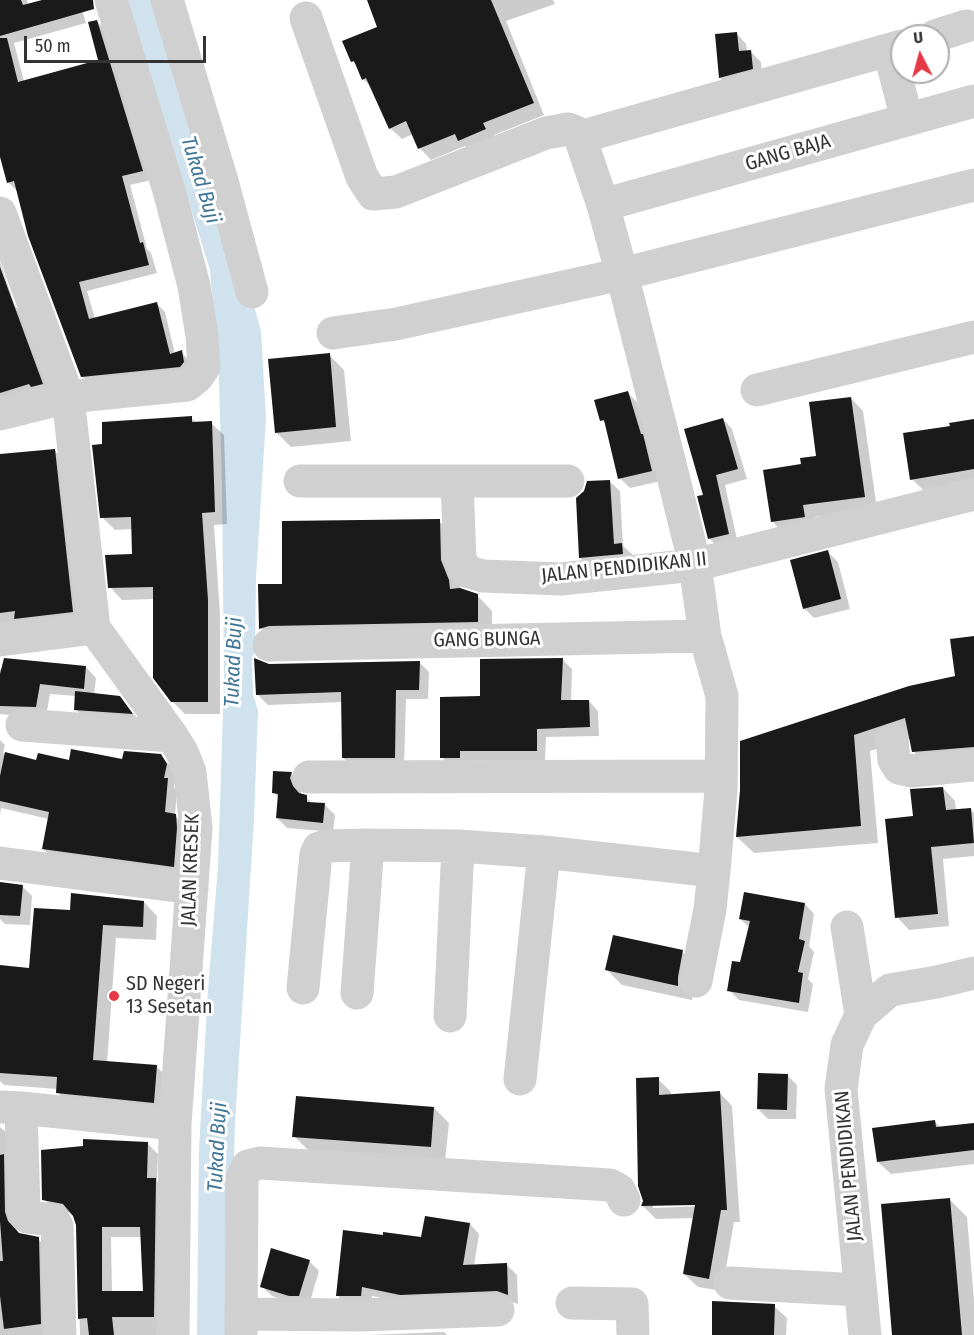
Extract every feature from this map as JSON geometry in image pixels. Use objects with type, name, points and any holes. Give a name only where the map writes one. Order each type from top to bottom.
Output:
[{"type":"street","points":[[0,414],[68,397],[187,385],[204,367],[202,336],[191,274],[170,194],[111,0]]},
{"type":"street","points":[[167,0],[222,181],[252,292]]},
{"type":"street","points":[[306,18],[362,177],[373,195],[396,192],[546,133],[568,129],[576,132],[580,137],[603,205],[622,274],[695,565],[705,636],[722,696],[721,776],[714,871],[710,909],[696,981]]},
{"type":"street","points":[[950,31],[966,26]]},
{"type":"street","points":[[580,137],[890,50]]},
{"type":"street","points":[[898,84],[907,120]]},
{"type":"street","name":"GANG BAJA","points":[[603,205],[974,101]]},
{"type":"street","points":[[333,333],[396,324],[622,274],[974,185]]},
{"type":"street","name":"JALAN KRESEK","points":[[0,213],[68,397],[94,628],[172,736],[190,772],[196,828],[175,1124],[173,1335]]},
{"type":"street","points":[[757,390],[974,337]]},
{"type":"street","points":[[300,481],[568,481]]},
{"type":"street","name":"JALAN PENDIDIKAN II","points":[[457,482],[460,559],[466,571],[483,576],[561,579],[695,565],[974,494]]},
{"type":"street","points":[[0,640],[94,628]]},
{"type":"street","name":"GANG BUNGA","points":[[269,645],[705,636]]},
{"type":"street","points":[[22,725],[172,736]]},
{"type":"street","points":[[892,740],[894,760],[899,768],[911,771],[974,765]]},
{"type":"street","points":[[309,777],[721,776]]},
{"type":"street","points":[[303,988],[316,854],[319,848],[368,844],[458,846],[544,852],[714,871]]},
{"type":"street","points":[[357,993],[368,844]]},
{"type":"street","points":[[450,1016],[458,846]]},
{"type":"street","points":[[520,1079],[544,852]]},
{"type":"street","points":[[0,863],[192,888]]},
{"type":"street","points":[[847,927],[861,1015]]},
{"type":"street","name":"JALAN PENDIDIKAN","points":[[865,1335],[841,1089],[848,1045],[861,1015],[890,990],[974,973]]},
{"type":"street","points":[[60,1335],[57,1226],[53,1220],[28,1218],[24,1211],[10,1108],[175,1124]]},
{"type":"street","points":[[498,1310],[360,1315],[242,1325],[242,1178],[248,1166],[260,1163],[609,1185],[619,1190],[624,1200]]},
{"type":"street","points":[[730,1283],[861,1290]]},
{"type":"street","points":[[572,1303],[632,1304],[633,1335]]},
{"type":"water","name":"Tukad Buji","points":[[126,0],[164,0],[209,145],[261,331],[266,418],[256,577],[255,652],[252,657],[253,694],[258,711],[254,819],[235,1123],[231,1252],[232,1335],[197,1335],[199,1149],[218,866],[224,681],[219,379],[210,270]]},
{"type":"building","points":[[0,0],[21,0],[23,5],[42,0],[93,0],[94,9],[0,36]]},
{"type":"building","points":[[367,0],[491,0],[534,103],[483,123],[486,129],[458,141],[455,134],[418,149],[406,121],[389,129],[366,78],[362,80],[342,41],[377,27]]},
{"type":"building","points":[[97,20],[143,171],[122,176],[140,243],[143,242],[149,265],[79,282],[89,319],[157,302],[170,354],[182,350],[184,362],[180,367],[81,377],[28,236],[14,181],[7,183],[0,157],[0,38],[7,38],[18,82],[98,60],[88,22]]},
{"type":"building","points":[[737,32],[739,51],[751,50],[753,69],[719,78],[715,34]]},
{"type":"building","points":[[0,267],[43,384],[31,387],[29,384],[0,393]]},
{"type":"building","points":[[330,353],[336,427],[275,433],[268,359]]},
{"type":"building","points":[[628,391],[641,434],[643,434],[652,471],[618,479],[604,420],[600,421],[594,400]]},
{"type":"building","points":[[851,397],[865,497],[803,505],[805,517],[771,522],[763,470],[801,464],[800,458],[816,456],[809,402]]},
{"type":"building","points":[[192,416],[192,422],[212,421],[215,512],[202,513],[208,600],[208,702],[171,702],[153,678],[153,587],[108,588],[105,555],[132,554],[131,517],[100,518],[92,445],[102,444],[102,422]]},
{"type":"building","points":[[723,418],[738,469],[716,475],[729,534],[708,539],[697,496],[703,495],[684,429]]},
{"type":"building","points":[[974,419],[974,469],[910,480],[903,433],[950,426],[949,423]]},
{"type":"building","points":[[55,449],[73,612],[14,619],[15,611],[0,613],[0,454]]},
{"type":"building","points":[[610,480],[614,544],[622,543],[623,554],[579,558],[576,498],[584,491],[587,481]]},
{"type":"building","points":[[440,519],[441,560],[450,589],[460,588],[478,594],[478,622],[269,626],[259,629],[258,584],[282,584],[282,521]]},
{"type":"building","points":[[828,550],[841,599],[803,609],[790,560]]},
{"type":"building","points":[[974,636],[974,747],[912,752],[905,718],[854,735],[861,826],[736,837],[740,790],[740,741],[909,686],[955,676],[950,639]]},
{"type":"building","points":[[4,658],[86,666],[84,689],[40,684],[36,707],[0,706],[0,674]]},
{"type":"building","points":[[254,658],[269,664],[420,661],[419,690],[396,690],[395,758],[342,758],[341,692],[256,695]]},
{"type":"building","points":[[563,658],[561,700],[589,700],[590,727],[537,729],[537,751],[460,751],[460,758],[440,758],[440,697],[480,696],[480,659]]},
{"type":"building","points":[[75,691],[120,696],[133,714],[74,710]]},
{"type":"building","points":[[71,749],[122,759],[124,751],[161,754],[167,764],[164,778],[168,778],[165,812],[176,814],[174,867],[42,849],[49,812],[0,801],[0,776],[5,752],[36,760],[38,753],[69,760]]},
{"type":"building","points":[[273,771],[292,772],[290,778],[293,786],[299,793],[307,795],[307,802],[325,803],[323,823],[276,818],[278,794],[272,793]]},
{"type":"building","points":[[943,787],[946,810],[971,808],[974,843],[931,847],[938,914],[895,918],[885,819],[913,816],[910,789]]},
{"type":"building","points":[[0,882],[23,885],[20,916],[0,915]]},
{"type":"building","points":[[744,892],[805,903],[799,939],[805,941],[798,972],[803,973],[799,1003],[727,991],[732,961],[740,962],[750,921],[739,919]]},
{"type":"building","points":[[71,893],[144,901],[143,927],[103,925],[93,1060],[157,1065],[154,1103],[56,1093],[57,1077],[0,1073],[0,965],[29,968],[34,908],[70,910]]},
{"type":"building","points":[[613,935],[683,950],[678,986],[605,970]]},
{"type":"building","points":[[758,1073],[788,1074],[787,1110],[757,1109]]},
{"type":"building","points":[[659,1077],[659,1095],[720,1091],[727,1210],[721,1210],[709,1279],[683,1274],[695,1205],[641,1206],[643,1201],[638,1186],[636,1078]]},
{"type":"building","points":[[296,1096],[434,1107],[431,1147],[292,1137]]},
{"type":"building","points":[[935,1120],[936,1127],[974,1123],[974,1150],[877,1162],[872,1128]]},
{"type":"building","points":[[83,1139],[148,1142],[147,1178],[156,1178],[154,1317],[112,1317],[114,1335],[89,1335],[87,1318],[78,1319],[76,1225],[73,1216],[63,1204],[42,1200],[41,1150],[83,1146]],"holes":[[[102,1227],[140,1227],[143,1291],[102,1291]]]},
{"type":"building","points":[[4,1154],[5,1212],[8,1221],[19,1233],[39,1237],[41,1324],[4,1329],[0,1296],[0,1261],[3,1261],[0,1221],[0,1155]]},
{"type":"building","points":[[950,1198],[962,1335],[892,1335],[881,1204]]},
{"type":"building","points":[[425,1216],[470,1223],[463,1265],[507,1263],[508,1295],[497,1291],[400,1295],[362,1287],[361,1296],[336,1296],[343,1230],[421,1237]]},
{"type":"building","points":[[271,1248],[310,1260],[299,1296],[289,1296],[260,1287]]},
{"type":"building","points":[[712,1301],[775,1304],[774,1335],[712,1335]]},
{"type":"place","name":"SD Negeri 13 Sesetan","points":[[114,996]]}]
